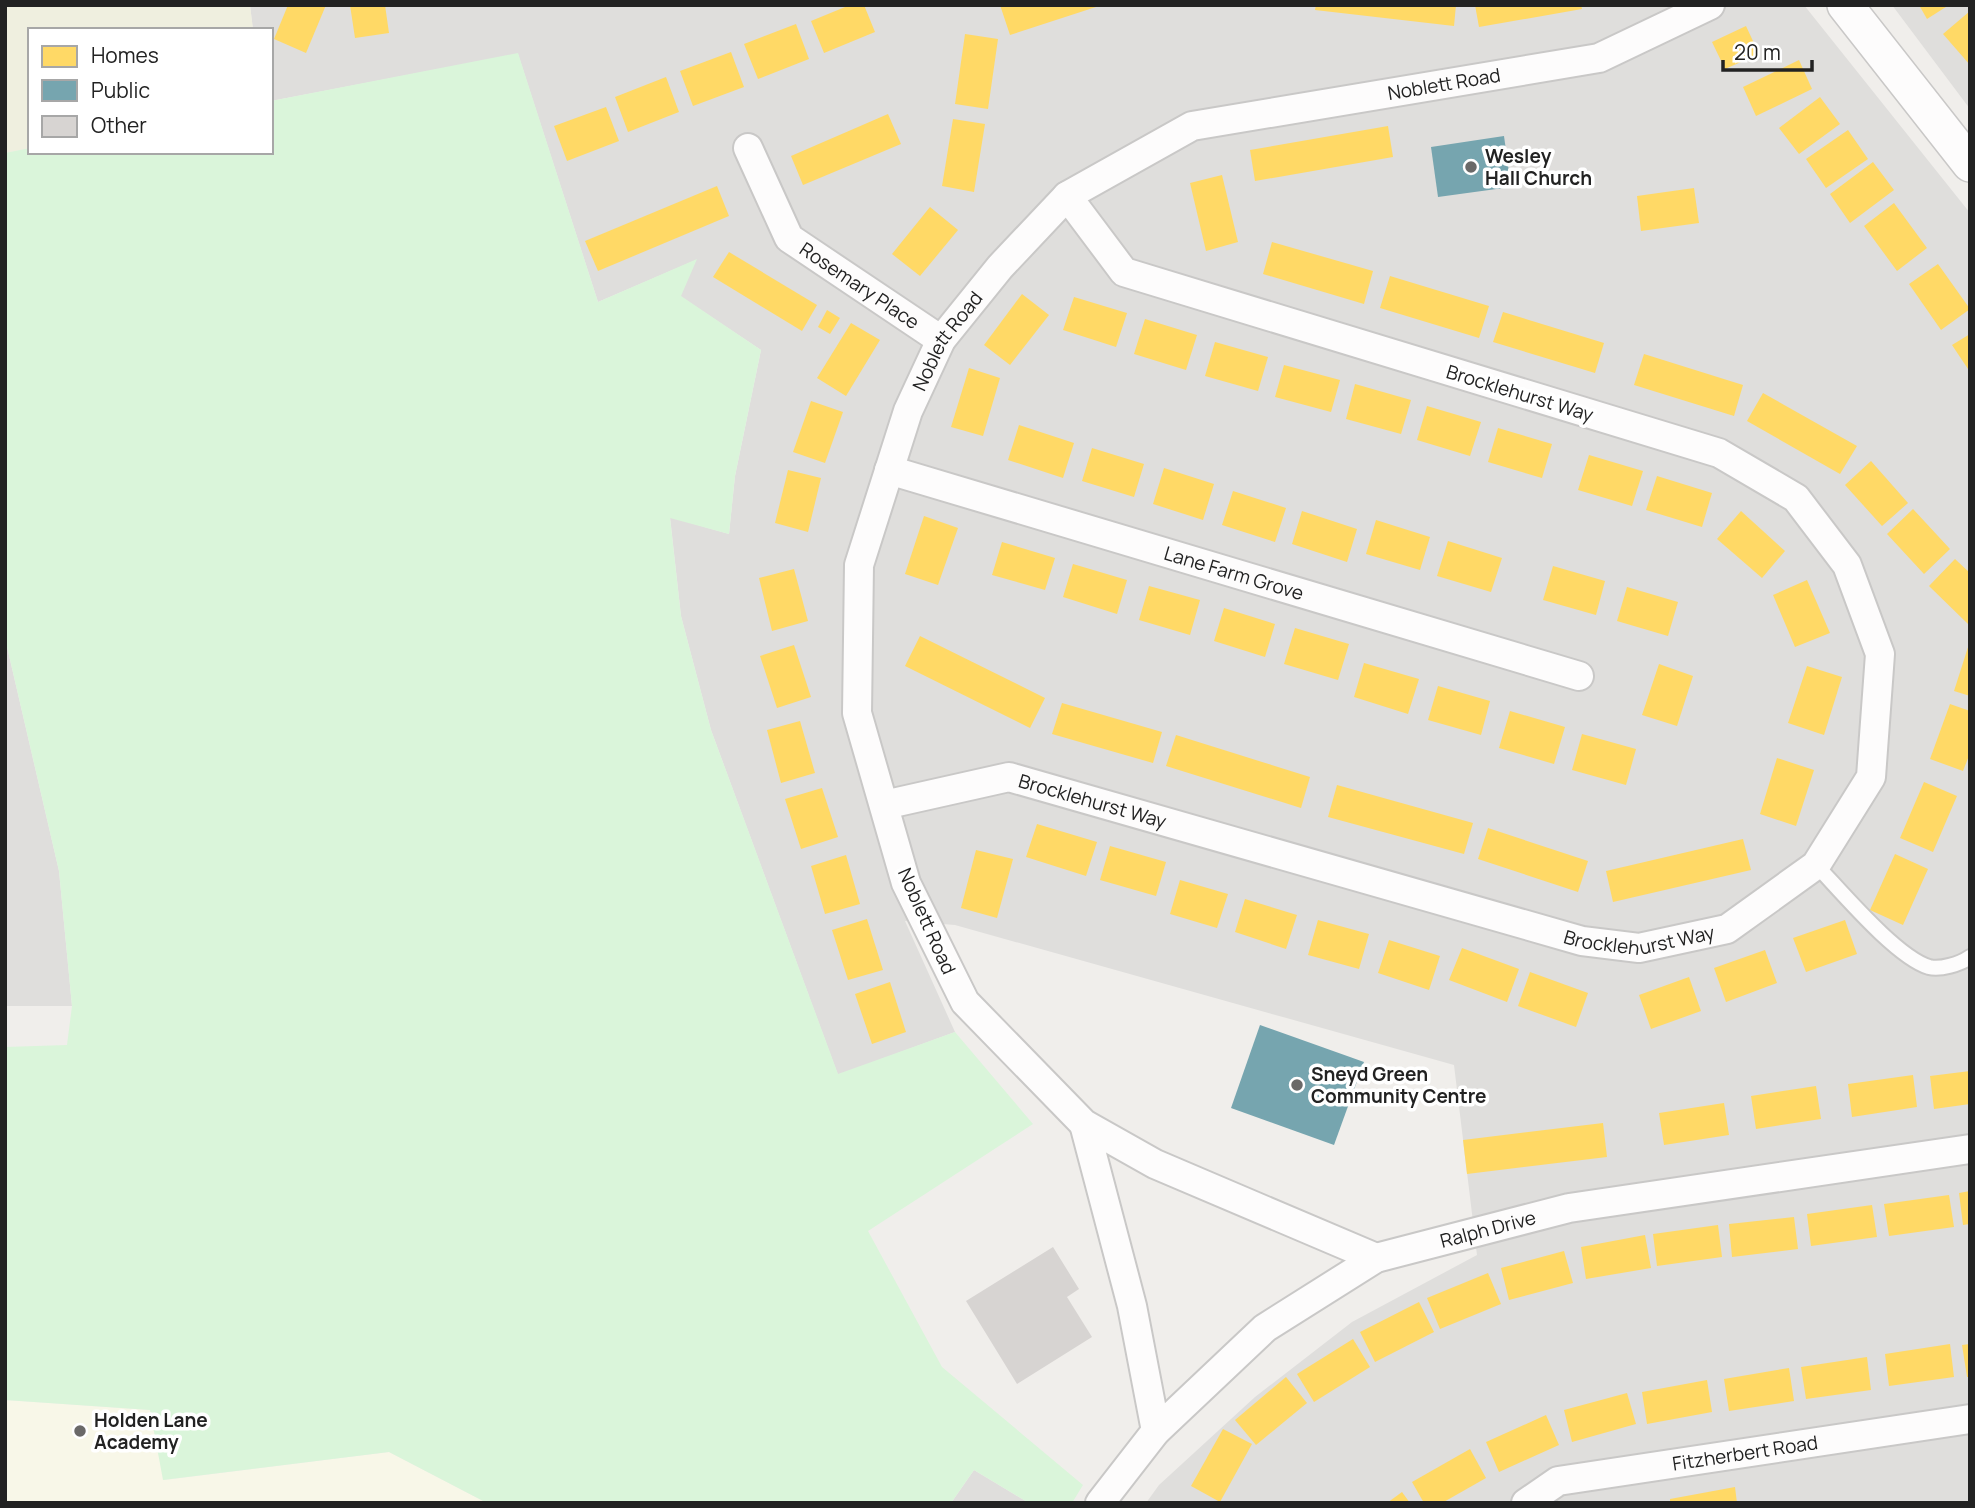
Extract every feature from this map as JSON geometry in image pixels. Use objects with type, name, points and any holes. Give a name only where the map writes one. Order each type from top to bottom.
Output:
[{"type":"street","name":"Noblett Road","points":[[1376,1258],[1155,1164],[1084,1124],[965,1002],[906,883],[857,713],[859,565],[908,411],[941,340],[1000,267],[1067,197],[1192,126],[1599,58],[1710,5]]},
{"type":"street","points":[[1845,5],[1970,164]]},
{"type":"street","name":"Rosemary Place","points":[[748,148],[789,238],[941,340]]},
{"type":"street","name":"Brocklehurst Way","points":[[884,805],[1009,777],[1582,941],[1639,948],[1727,929],[1816,865],[1871,776],[1880,654],[1847,565],[1796,498],[1718,453],[1124,272],[1067,197]]},
{"type":"street","name":"Lane Farm Grove","points":[[889,470],[1579,676]]},
{"type":"street","name":"Noblett Road","points":[[1084,1124],[1132,1306],[1156,1432]]},
{"type":"street","name":"Ralph Drive","points":[[1100,1503],[1156,1432],[1265,1328],[1376,1258],[1569,1208],[1970,1149]]},
{"type":"street","name":"Fitzherbert Road","points":[[1526,1503],[1558,1481],[1970,1419]]},
{"type":"lane","points":[[1816,865],[1903,954],[1931,968],[1962,963],[1970,957]]},
{"type":"shaded area","points":[[250,5],[1804,5],[1970,213],[1970,1503],[1146,1503],[1159,1485],[1255,1397],[1352,1322],[1477,1255],[1454,1065],[955,925],[905,921],[955,1032],[838,1075],[711,730],[681,616],[670,517],[729,534],[735,476],[761,350],[680,296],[696,260],[598,302],[518,54],[273,101],[273,28],[253,28]]},
{"type":"shaded area","points":[[1892,5],[1970,5],[1970,109]]},
{"type":"shaded area","points":[[5,638],[59,871],[72,1006],[5,1006]]},
{"type":"shaded area","name":"Holden Lane Academy","points":[[5,1400],[150,1410],[164,1480],[389,1452],[487,1503],[5,1503]]},
{"type":"shaded area","points":[[974,1470],[1029,1503],[951,1503]]},
{"type":"green space","points":[[5,5],[250,5],[253,28],[28,28],[28,148],[5,153]]},
{"type":"green space","points":[[518,53],[598,302],[697,259],[681,296],[761,350],[735,476],[729,534],[670,518],[681,616],[711,730],[838,1074],[955,1032],[1033,1124],[868,1231],[942,1367],[1083,1485],[1072,1503],[1029,1503],[974,1470],[951,1503],[487,1503],[389,1452],[163,1480],[150,1410],[5,1400],[5,1047],[67,1045],[72,1006],[59,871],[5,638],[5,153],[28,148],[28,154],[273,154],[273,101]]},
{"type":"building: Homes","points":[[288,5],[326,5],[306,53],[274,39]]},
{"type":"building: Homes","points":[[350,5],[385,5],[389,33],[355,38]]},
{"type":"building: Homes","points":[[850,5],[864,5],[875,32],[824,53],[811,21]]},
{"type":"building: Homes","points":[[1000,5],[1099,5],[1099,6],[1010,35]]},
{"type":"building: Homes","points":[[1316,5],[1456,5],[1454,26],[1315,10]]},
{"type":"building: Homes","points":[[1475,5],[1581,5],[1582,9],[1479,27]]},
{"type":"building: Homes","points":[[1919,5],[1949,5],[1927,19]]},
{"type":"building: Homes","points":[[1970,11],[1970,65],[1943,34]]},
{"type":"building: Homes","points":[[796,24],[809,59],[758,79],[744,44]]},
{"type":"building: Homes","points":[[1746,26],[1759,54],[1725,69],[1712,42]]},
{"type":"building: Homes","points":[[965,34],[998,39],[988,109],[955,104]]},
{"type":"building: Homes","points":[[731,52],[744,87],[693,106],[680,71]]},
{"type":"building: Homes","points":[[1799,60],[1812,89],[1756,116],[1743,87]]},
{"type":"building: Homes","points":[[666,77],[679,112],[628,132],[615,97]]},
{"type":"building: Homes","points":[[1820,97],[1840,124],[1799,154],[1779,128]]},
{"type":"building: Homes","points":[[606,107],[619,141],[567,161],[554,126]]},
{"type":"building: Homes","points":[[888,114],[901,144],[803,185],[791,156]]},
{"type":"building: Homes","points":[[953,119],[985,124],[974,192],[942,186]]},
{"type":"building: Homes","points":[[1388,126],[1393,157],[1255,181],[1250,150]]},
{"type":"building: Homes","points":[[1848,130],[1868,159],[1826,188],[1806,159]]},
{"type":"building: Homes","points":[[1873,162],[1894,190],[1850,223],[1830,194]]},
{"type":"building: Homes","points":[[1222,175],[1238,242],[1206,251],[1190,183]]},
{"type":"building: Homes","points":[[717,186],[729,216],[598,271],[585,241]]},
{"type":"building: Homes","points":[[1694,188],[1699,223],[1641,231],[1637,196]]},
{"type":"building: Homes","points":[[1894,203],[1927,248],[1897,271],[1864,226]]},
{"type":"building: Homes","points":[[930,207],[958,230],[920,276],[892,254]]},
{"type":"building: Homes","points":[[1272,242],[1373,271],[1364,304],[1263,274]]},
{"type":"building: Homes","points":[[729,252],[817,305],[802,331],[713,277]]},
{"type":"building: Homes","points":[[1938,264],[1970,309],[1941,330],[1909,284]]},
{"type":"building: Homes","points":[[1390,276],[1489,306],[1479,338],[1380,308]]},
{"type":"building: Homes","points":[[1022,294],[1049,315],[1010,365],[984,345]]},
{"type":"building: Homes","points":[[1074,297],[1127,313],[1116,347],[1063,330]]},
{"type":"building: Homes","points":[[827,310],[840,318],[830,334],[818,327]]},
{"type":"building: Homes","points":[[1503,312],[1604,343],[1595,373],[1493,342]]},
{"type":"building: Homes","points":[[1145,319],[1197,335],[1186,370],[1134,354]]},
{"type":"building: Homes","points":[[851,323],[880,340],[846,396],[817,378]]},
{"type":"building: Homes","points":[[1970,334],[1970,372],[1952,345]]},
{"type":"building: Homes","points":[[1215,342],[1268,357],[1258,391],[1205,376]]},
{"type":"building: Homes","points":[[1644,354],[1743,385],[1734,416],[1634,385]]},
{"type":"building: Homes","points":[[1284,365],[1340,380],[1331,412],[1275,397]]},
{"type":"building: Homes","points":[[969,368],[1000,378],[983,436],[951,427]]},
{"type":"building: Homes","points":[[1355,384],[1411,400],[1401,434],[1346,419]]},
{"type":"building: Homes","points":[[1763,393],[1857,446],[1840,474],[1747,421]]},
{"type":"building: Homes","points":[[811,401],[843,412],[825,463],[793,452]]},
{"type":"building: Homes","points":[[1427,406],[1481,422],[1470,456],[1417,440]]},
{"type":"building: Homes","points":[[1019,425],[1074,443],[1063,478],[1008,460]]},
{"type":"building: Homes","points":[[1498,428],[1552,444],[1542,478],[1488,462]]},
{"type":"building: Homes","points":[[1092,448],[1144,464],[1134,497],[1082,481]]},
{"type":"building: Homes","points":[[1589,455],[1643,471],[1632,506],[1578,490]]},
{"type":"building: Homes","points":[[1871,461],[1908,503],[1882,526],[1845,485]]},
{"type":"building: Homes","points":[[1164,468],[1214,484],[1203,520],[1153,504]]},
{"type":"building: Homes","points":[[788,470],[821,478],[808,532],[775,523]]},
{"type":"building: Homes","points":[[1657,476],[1712,493],[1702,527],[1646,510]]},
{"type":"building: Homes","points":[[1233,491],[1286,508],[1275,542],[1222,525]]},
{"type":"building: Homes","points":[[1913,509],[1950,549],[1924,574],[1887,534]]},
{"type":"building: Homes","points":[[1302,511],[1357,529],[1347,562],[1292,544]]},
{"type":"building: Homes","points":[[1741,511],[1785,551],[1762,578],[1717,539]]},
{"type":"building: Homes","points":[[924,516],[958,528],[938,585],[905,574]]},
{"type":"building: Homes","points":[[1376,520],[1430,537],[1420,570],[1366,554]]},
{"type":"building: Homes","points":[[1448,541],[1502,558],[1491,592],[1437,576]]},
{"type":"building: Homes","points":[[1002,542],[1055,558],[1045,590],[992,575]]},
{"type":"building: Homes","points":[[1955,559],[1970,573],[1968,624],[1929,586]]},
{"type":"building: Homes","points":[[1073,564],[1127,580],[1117,614],[1063,597]]},
{"type":"building: Homes","points":[[1553,566],[1605,581],[1596,615],[1543,600]]},
{"type":"building: Homes","points":[[794,569],[808,621],[772,631],[759,578]]},
{"type":"building: Homes","points":[[1807,580],[1830,633],[1795,647],[1773,595]]},
{"type":"building: Homes","points":[[1149,586],[1200,600],[1190,635],[1139,620]]},
{"type":"building: Homes","points":[[1627,587],[1678,602],[1668,636],[1617,621]]},
{"type":"building: Homes","points":[[1224,608],[1275,624],[1265,657],[1214,641]]},
{"type":"building: Homes","points":[[1295,628],[1349,644],[1338,680],[1284,664]]},
{"type":"building: Homes","points":[[920,636],[1045,698],[1030,728],[905,666]]},
{"type":"building: Homes","points":[[1970,644],[1970,696],[1954,691]]},
{"type":"building: Homes","points":[[794,645],[811,697],[777,708],[760,656]]},
{"type":"building: Homes","points":[[1364,663],[1419,679],[1408,714],[1354,697]]},
{"type":"building: Homes","points":[[1659,664],[1693,676],[1677,726],[1642,715]]},
{"type":"building: Homes","points":[[1807,666],[1842,677],[1824,735],[1788,723]]},
{"type":"building: Homes","points":[[1438,686],[1490,701],[1481,735],[1428,720]]},
{"type":"building: Homes","points":[[1062,703],[1162,732],[1153,763],[1052,734]]},
{"type":"building: Homes","points":[[1950,704],[1970,711],[1970,753],[1963,771],[1930,759]]},
{"type":"building: Homes","points":[[1510,711],[1565,727],[1554,764],[1499,748]]},
{"type":"building: Homes","points":[[800,721],[815,773],[781,783],[767,730]]},
{"type":"building: Homes","points":[[1582,734],[1636,749],[1626,785],[1572,770]]},
{"type":"building: Homes","points":[[1176,735],[1310,777],[1301,808],[1166,766]]},
{"type":"building: Homes","points":[[1777,758],[1814,770],[1796,826],[1760,814]]},
{"type":"building: Homes","points":[[1924,782],[1957,796],[1933,852],[1900,838]]},
{"type":"building: Homes","points":[[1337,785],[1473,823],[1464,854],[1328,817]]},
{"type":"building: Homes","points":[[822,788],[838,837],[801,849],[785,799]]},
{"type":"building: Homes","points":[[1037,824],[1097,842],[1086,876],[1026,857]]},
{"type":"building: Homes","points":[[1488,828],[1588,861],[1578,892],[1478,859]]},
{"type":"building: Homes","points":[[1743,839],[1751,870],[1613,902],[1606,871]]},
{"type":"building: Homes","points":[[1110,846],[1166,862],[1156,896],[1100,880]]},
{"type":"building: Homes","points":[[976,850],[1013,859],[997,918],[961,908]]},
{"type":"building: Homes","points":[[1895,854],[1928,869],[1903,925],[1870,910]]},
{"type":"building: Homes","points":[[846,855],[860,904],[825,914],[811,866]]},
{"type":"building: Homes","points":[[1180,880],[1228,894],[1217,928],[1170,914]]},
{"type":"building: Homes","points":[[1245,899],[1297,915],[1286,949],[1235,932]]},
{"type":"building: Homes","points":[[867,919],[883,970],[848,980],[832,930]]},
{"type":"building: Homes","points":[[1318,920],[1369,934],[1359,969],[1308,955]]},
{"type":"building: Homes","points":[[1845,920],[1857,954],[1806,972],[1793,938]]},
{"type":"building: Homes","points":[[1389,940],[1440,956],[1429,990],[1378,973]]},
{"type":"building: Homes","points":[[1462,948],[1519,969],[1507,1002],[1449,980]]},
{"type":"building: Homes","points":[[1765,950],[1777,983],[1726,1002],[1714,968]]},
{"type":"building: Homes","points":[[1530,972],[1588,993],[1576,1027],[1518,1006]]},
{"type":"building: Homes","points":[[1689,977],[1701,1011],[1651,1029],[1639,995]]},
{"type":"building: Homes","points":[[890,982],[906,1032],[872,1044],[855,994]]},
{"type":"building: Homes","points":[[1970,1071],[1970,1104],[1934,1109],[1930,1076]]},
{"type":"building: Homes","points":[[1913,1075],[1917,1107],[1852,1117],[1848,1084]]},
{"type":"building: Homes","points":[[1816,1086],[1821,1119],[1756,1129],[1751,1096]]},
{"type":"building: Homes","points":[[1724,1103],[1729,1135],[1664,1145],[1659,1113]]},
{"type":"building: Homes","points":[[1603,1123],[1607,1157],[1467,1174],[1463,1140]]},
{"type":"building: Homes","points":[[1970,1191],[1970,1224],[1963,1225],[1959,1193]]},
{"type":"building: Homes","points":[[1949,1195],[1954,1227],[1889,1236],[1884,1204]]},
{"type":"building: Homes","points":[[1872,1205],[1877,1237],[1811,1246],[1807,1214]]},
{"type":"building: Homes","points":[[1794,1217],[1798,1249],[1732,1257],[1729,1224]]},
{"type":"building: Homes","points":[[1718,1225],[1722,1257],[1657,1266],[1653,1234]]},
{"type":"building: Homes","points":[[1645,1235],[1651,1268],[1586,1279],[1581,1247]]},
{"type":"building: Homes","points":[[1564,1251],[1573,1283],[1509,1300],[1501,1268]]},
{"type":"building: Homes","points":[[1488,1273],[1501,1304],[1440,1329],[1427,1298]]},
{"type":"building: Homes","points":[[1419,1302],[1434,1332],[1375,1362],[1360,1332]]},
{"type":"building: Homes","points":[[1353,1339],[1370,1367],[1314,1402],[1297,1374]]},
{"type":"building: Homes","points":[[1950,1344],[1954,1377],[1889,1386],[1885,1354]]},
{"type":"building: Homes","points":[[1970,1344],[1970,1377],[1967,1377],[1962,1345]]},
{"type":"building: Homes","points":[[1867,1357],[1871,1390],[1806,1399],[1801,1367]]},
{"type":"building: Homes","points":[[1789,1368],[1794,1401],[1729,1411],[1724,1379]]},
{"type":"building: Homes","points":[[1286,1377],[1307,1403],[1256,1445],[1235,1420]]},
{"type":"building: Homes","points":[[1707,1380],[1712,1412],[1647,1424],[1642,1392]]},
{"type":"building: Homes","points":[[1627,1393],[1636,1424],[1572,1442],[1564,1410]]},
{"type":"building: Homes","points":[[1546,1415],[1559,1445],[1499,1472],[1486,1442]]},
{"type":"building: Homes","points":[[1223,1429],[1252,1444],[1220,1502],[1191,1486]]},
{"type":"building: Homes","points":[[1470,1449],[1486,1478],[1442,1503],[1424,1503],[1412,1482]]},
{"type":"building: Homes","points":[[1735,1487],[1737,1503],[1670,1503],[1670,1499]]},
{"type":"building: Homes","points":[[1402,1492],[1410,1503],[1387,1503]]},
{"type":"building: Public","name":"Wesley Hall Church","points":[[1504,136],[1511,187],[1438,197],[1431,147]]},
{"type":"building: Public","name":"Sneyd Green Community Centre","points":[[1260,1025],[1364,1062],[1334,1145],[1231,1108]]},
{"type":"building: Other","points":[[1053,1247],[1079,1289],[1067,1297],[1092,1337],[1017,1384],[966,1301]]},
{"type":"place","name":"Wesley Hall Church","points":[[1471,167]]},
{"type":"place","name":"Sneyd Green Community Centre","points":[[1297,1085]]},
{"type":"place","name":"Holden Lane Academy","points":[[80,1431]]}]
